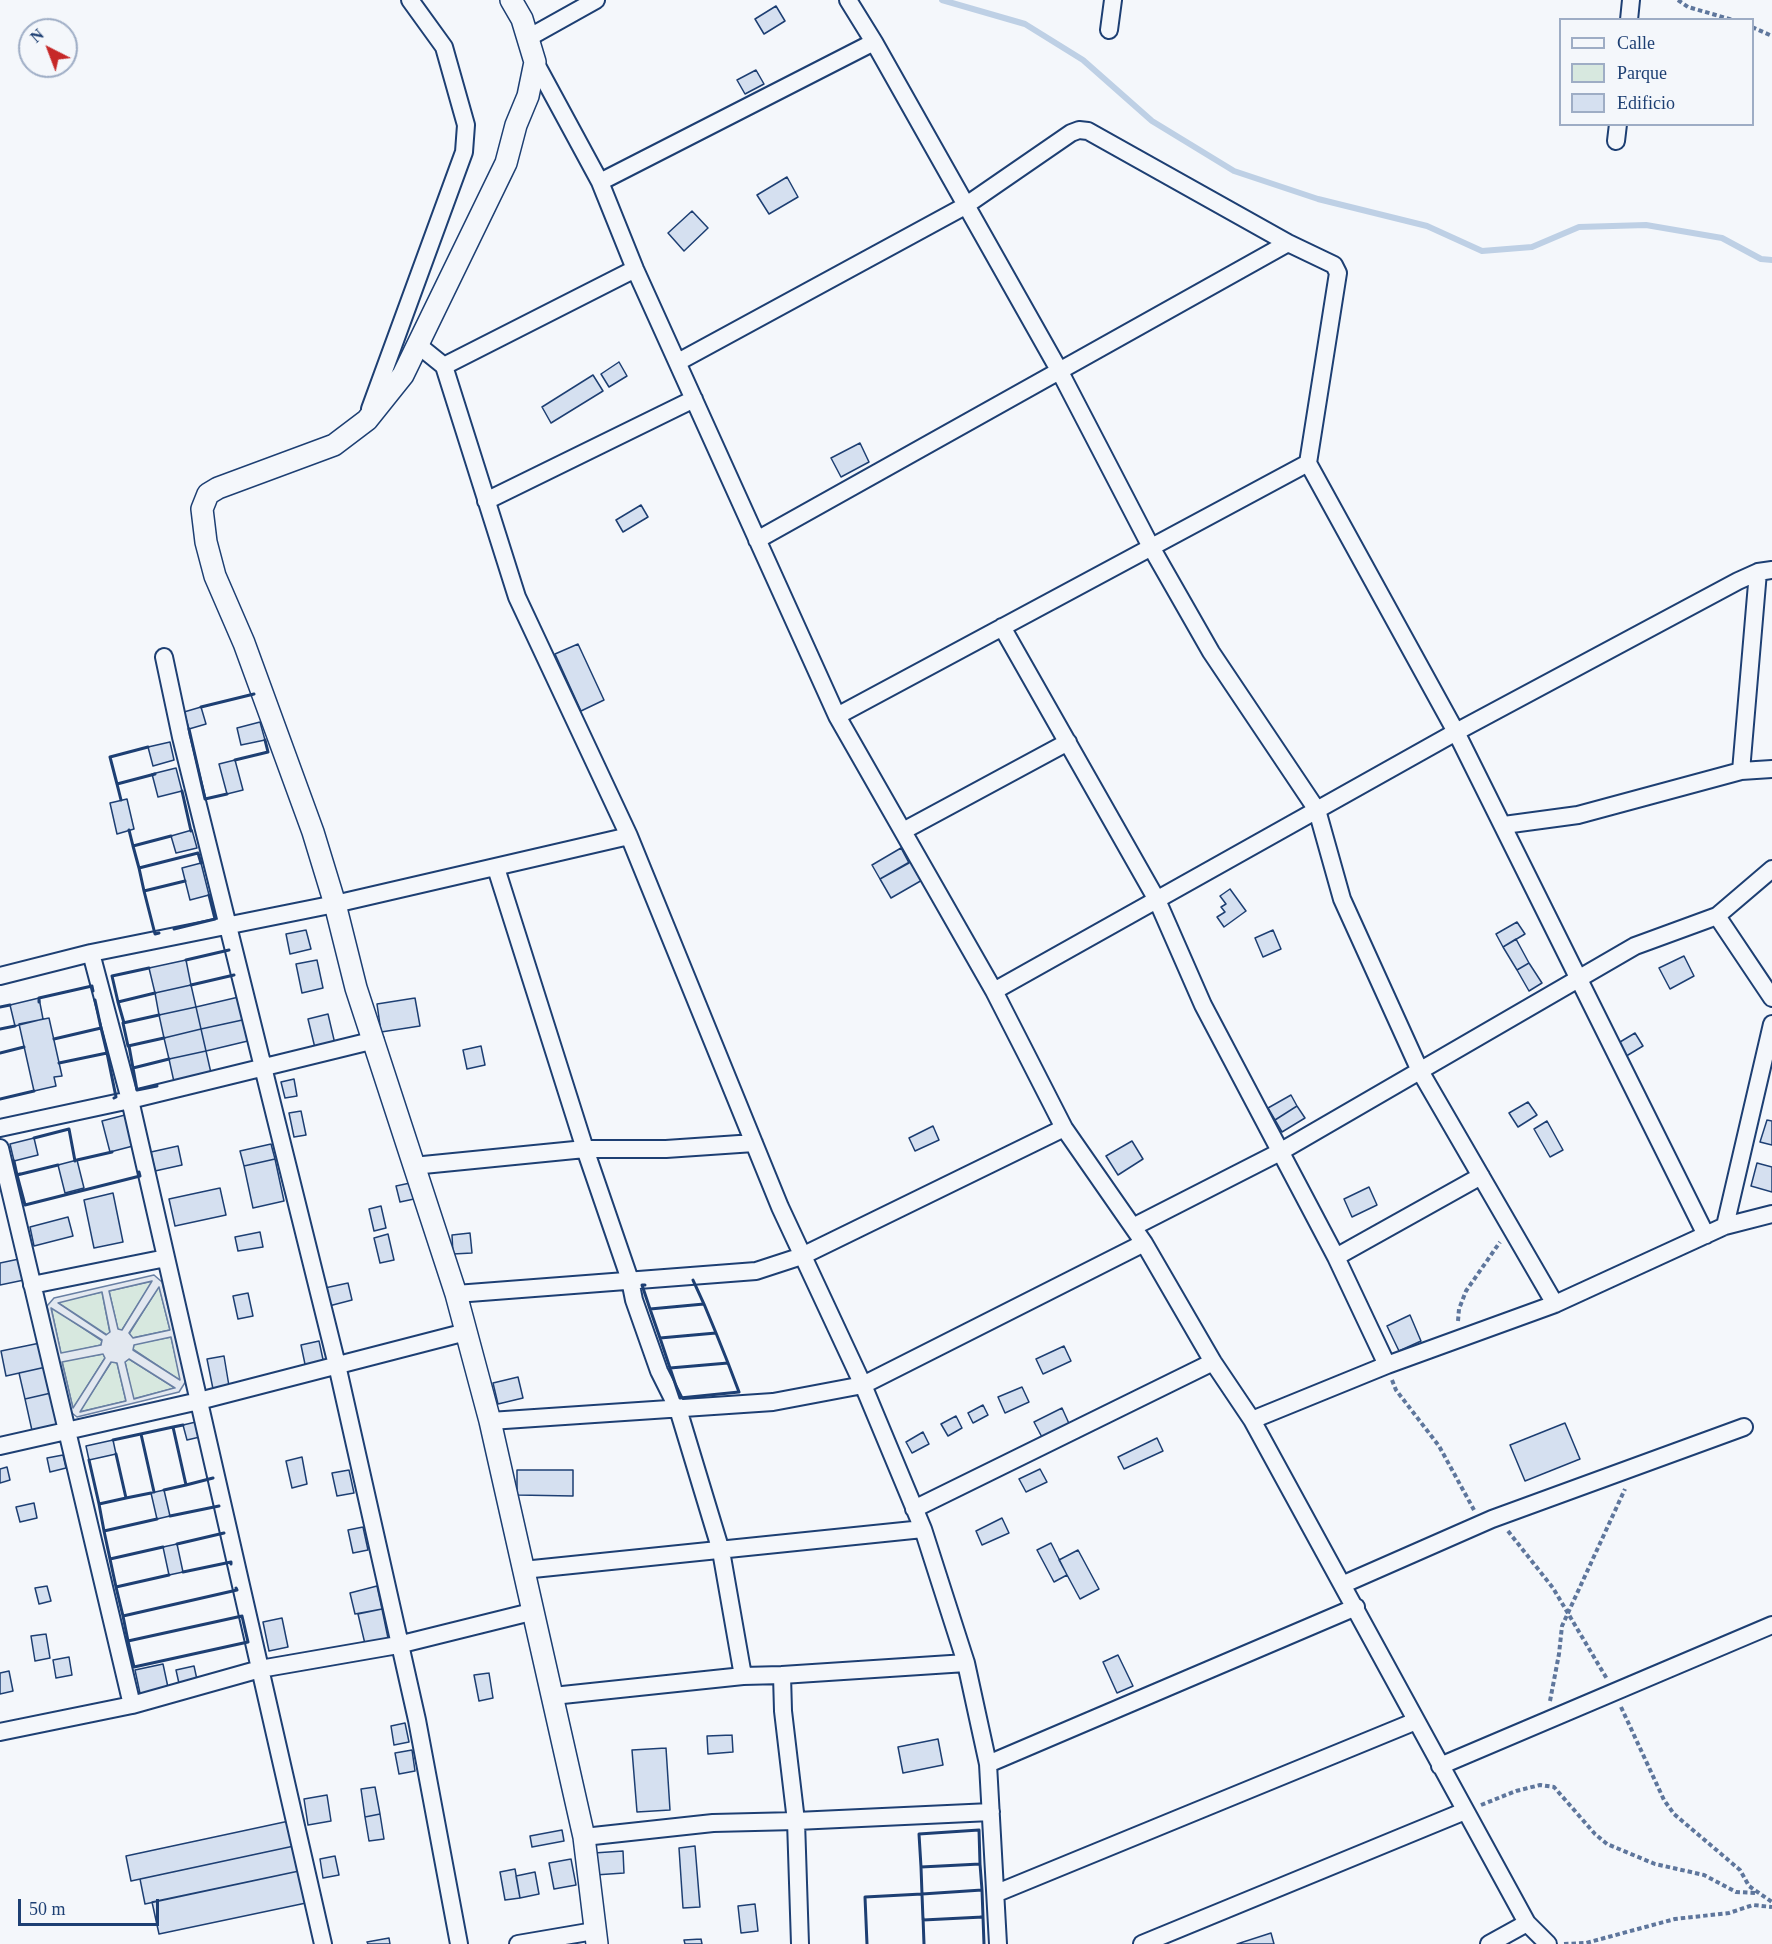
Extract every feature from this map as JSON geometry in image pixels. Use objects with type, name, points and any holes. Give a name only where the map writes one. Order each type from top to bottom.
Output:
[{"type":"street","points":[[367,420],[464,152],[466,125],[444,47],[410,0]]},
{"type":"street","points":[[511,0],[522,19],[535,62],[600,182],[635,269],[837,716],[994,991],[1064,1128],[1144,1243],[1213,1362],[1252,1420],[1344,1584],[1440,1766],[1527,1923],[1548,1944]]},
{"type":"street","points":[[528,38],[597,0]]},
{"type":"street","points":[[848,0],[1059,370],[1151,547],[1210,652],[1317,810],[1342,899],[1420,1071],[1555,1304]]},
{"type":"street","points":[[1109,30],[1113,0]]},
{"type":"street","points":[[1629,18],[1631,0]]},
{"type":"street","points":[[600,182],[874,42]]},
{"type":"street","points":[[518,1944],[596,1937],[584,1837],[553,1696],[531,1612],[490,1421],[456,1294],[413,1166],[375,1040],[356,988],[335,904],[292,774],[244,643],[215,576],[206,542],[202,509],[208,494],[218,488],[334,445],[367,420],[403,375],[506,163],[516,125],[528,96],[535,62]]},
{"type":"street","points":[[678,362],[965,206],[1071,133],[1079,130],[1088,131],[1288,243],[1330,261],[1338,270],[1308,463],[1456,732],[1504,825],[1706,1235]]},
{"type":"street","points":[[757,540],[1288,243]]},
{"type":"street","points":[[444,366],[635,269]]},
{"type":"street","points":[[418,345],[444,366],[517,597],[629,836],[801,1256],[863,1385],[923,1528],[966,1663],[988,1764],[997,1893],[998,1944]]},
{"type":"street","points":[[486,501],[694,399]]},
{"type":"street","points":[[837,716],[1308,463]]},
{"type":"street","points":[[994,991],[1456,732],[1765,571]]},
{"type":"street","points":[[1741,771],[1765,571]]},
{"type":"street","points":[[1002,627],[1157,900],[1184,965],[1278,1152],[1336,1257],[1387,1365]]},
{"type":"street","points":[[164,657],[173,706],[210,848],[227,927],[337,1365],[398,1644],[417,1720],[459,1944]]},
{"type":"street","points":[[903,831],[1068,742]]},
{"type":"street","points":[[1504,825],[1578,815],[1741,771],[1772,770]]},
{"type":"street","points":[[0,976],[91,953],[335,904],[629,836]]},
{"type":"street","points":[[496,868],[585,1149],[630,1280],[634,1300],[659,1371],[678,1410],[721,1551],[743,1676]]},
{"type":"street","points":[[1133,1227],[1278,1152],[1635,946],[1717,916],[1772,869]]},
{"type":"street","points":[[1717,916],[1772,998]]},
{"type":"street","points":[[91,953],[130,1100],[323,1944]]},
{"type":"street","points":[[1725,1226],[1772,1024]]},
{"type":"street","points":[[0,1128],[130,1100],[375,1040]]},
{"type":"street","points":[[456,1294],[756,1271],[801,1256],[1064,1128]]},
{"type":"street","points":[[413,1166],[585,1149],[666,1149],[754,1143]]},
{"type":"street","points":[[0,1149],[132,1705]]},
{"type":"street","points":[[1336,1257],[1481,1176]]},
{"type":"street","points":[[1252,1420],[1387,1365],[1555,1304],[1725,1226],[1772,1214]]},
{"type":"street","points":[[490,1421],[773,1402],[863,1385],[1144,1243]]},
{"type":"street","points":[[32,1285],[166,1258]]},
{"type":"street","points":[[0,1446],[199,1401],[465,1332]]},
{"type":"street","points":[[914,1509],[1213,1362]]},
{"type":"street","points":[[1344,1584],[1492,1519],[1744,1427]]},
{"type":"street","points":[[523,1570],[923,1528]]},
{"type":"street","points":[[988,1764],[1356,1607]]},
{"type":"street","points":[[0,1732],[132,1705],[260,1669],[398,1644],[531,1612]]},
{"type":"street","points":[[1440,1766],[1772,1625]]},
{"type":"street","points":[[553,1696],[743,1676],[966,1663]]},
{"type":"street","points":[[782,1675],[783,1711],[796,1821],[800,1944]]},
{"type":"street","points":[[997,1893],[1416,1721]]},
{"type":"street","points":[[1142,1944],[1465,1811]]},
{"type":"street","points":[[584,1837],[713,1823],[991,1812]]},
{"type":"street","points":[[1489,1944],[1527,1923]]},
{"type":"path","points":[[1678,0],[1688,7],[1726,18]]},
{"type":"path","points":[[1754,28],[1772,36]]},
{"type":"path","points":[[1457,1340],[1459,1309],[1466,1291],[1510,1227]]},
{"type":"path","points":[[1387,1365],[1395,1390],[1439,1446],[1474,1510],[1492,1519],[1509,1532],[1528,1554],[1567,1612],[1615,1692],[1664,1800],[1674,1814],[1740,1870],[1756,1893],[1772,1902]]},
{"type":"path","points":[[1545,1722],[1559,1654],[1562,1626],[1567,1612],[1612,1513],[1639,1465]]},
{"type":"path","points":[[1465,1811],[1516,1791],[1540,1785],[1554,1787],[1595,1834],[1607,1844],[1655,1864],[1704,1875],[1736,1892],[1756,1893]]},
{"type":"path","points":[[1564,1944],[1586,1943],[1675,1919],[1729,1912],[1753,1905],[1772,1907]]},
{"type":"green space","points":[[153,1281],[122,1330],[118,1330],[109,1291]]},
{"type":"green space","points":[[159,1286],[170,1330],[132,1338],[129,1334]]},
{"type":"green space","points":[[102,1292],[110,1333],[107,1335],[57,1302]]},
{"type":"green space","points":[[51,1307],[102,1341],[101,1345],[61,1354]]},
{"type":"green space","points":[[171,1337],[181,1381],[133,1349],[134,1344]]},
{"type":"green space","points":[[103,1354],[105,1358],[73,1409],[62,1361]]},
{"type":"green space","points":[[129,1359],[175,1388],[133,1399],[125,1362]]},
{"type":"green space","points":[[112,1361],[117,1363],[126,1401],[79,1412]]},
{"type":"shaded area","points":[[154,1275],[162,1282],[186,1381],[179,1392],[77,1417],[68,1410],[47,1306],[54,1298]],"holes":[[[152,1281],[122,1330],[118,1329],[109,1291]],[[159,1287],[170,1330],[133,1338],[129,1333]],[[102,1292],[110,1332],[106,1335],[58,1303]],[[51,1308],[102,1340],[101,1345],[61,1353]],[[171,1337],[180,1380],[133,1350],[134,1345]],[[103,1354],[105,1358],[73,1408],[62,1362]],[[129,1359],[175,1388],[134,1399],[125,1362]],[[111,1362],[117,1363],[126,1401],[80,1412]]]},
{"type":"building","points":[[776,6],[785,21],[764,34],[755,19]]},
{"type":"building","points":[[756,70],[764,84],[745,94],[737,80]]},
{"type":"building","points":[[787,177],[798,197],[769,214],[757,195]]},
{"type":"building","points":[[692,211],[708,228],[684,251],[668,233]]},
{"type":"building","points":[[619,362],[627,376],[609,387],[601,374]]},
{"type":"building","points":[[593,375],[603,391],[551,423],[542,407]]},
{"type":"building","points":[[860,443],[869,462],[841,477],[831,458]]},
{"type":"building","points":[[641,505],[648,517],[623,532],[616,520]]},
{"type":"building","points":[[578,644],[604,700],[581,711],[555,654]]},
{"type":"building","points":[[201,707],[206,724],[189,729],[184,712]]},
{"type":"building","points":[[260,722],[265,740],[241,745],[237,728]]},
{"type":"building","points":[[170,742],[174,760],[153,766],[148,747]]},
{"type":"building","points":[[235,760],[243,790],[227,794],[219,764]]},
{"type":"building","points":[[176,768],[182,791],[158,797],[152,774]]},
{"type":"building","points":[[127,799],[134,829],[117,834],[110,803]]},
{"type":"building","points":[[192,830],[197,848],[176,853],[171,836]]},
{"type":"building","points":[[901,848],[909,863],[880,879],[872,865]]},
{"type":"building","points":[[913,860],[924,879],[891,898],[880,879]]},
{"type":"building","points":[[201,863],[209,895],[190,900],[182,868]]},
{"type":"building","points":[[1230,889],[1246,911],[1224,927],[1217,917],[1225,912],[1221,907],[1226,904],[1220,896]]},
{"type":"building","points":[[1517,922],[1525,934],[1503,947],[1496,934]]},
{"type":"building","points":[[306,930],[311,949],[290,954],[286,934]]},
{"type":"building","points":[[1273,930],[1281,949],[1263,957],[1255,938]]},
{"type":"building","points":[[1516,939],[1529,963],[1517,970],[1503,947]]},
{"type":"building","points":[[1684,956],[1694,976],[1670,989],[1659,968]]},
{"type":"building","points":[[186,960],[191,985],[155,993],[149,968]]},
{"type":"building","points":[[317,960],[323,988],[302,993],[296,964]]},
{"type":"building","points":[[1529,963],[1542,983],[1529,991],[1517,970]]},
{"type":"building","points":[[191,985],[196,1007],[159,1015],[155,993]]},
{"type":"building","points":[[243,996],[247,1019],[201,1029],[196,1007]]},
{"type":"building","points":[[39,998],[43,1019],[15,1026],[10,1005]]},
{"type":"building","points":[[415,998],[420,1026],[381,1032],[377,1004]]},
{"type":"building","points":[[196,1007],[201,1029],[164,1038],[159,1015]]},
{"type":"building","points":[[328,1014],[335,1044],[315,1048],[308,1019]]},
{"type":"building","points":[[49,1018],[62,1076],[54,1077],[56,1086],[34,1091],[19,1024]]},
{"type":"building","points":[[247,1019],[252,1040],[206,1051],[201,1029]]},
{"type":"building","points":[[201,1029],[206,1051],[169,1059],[164,1038]]},
{"type":"building","points":[[1635,1033],[1643,1046],[1623,1058],[1615,1045]]},
{"type":"building","points":[[481,1046],[485,1065],[467,1069],[463,1050]]},
{"type":"building","points":[[206,1051],[211,1073],[174,1082],[169,1059]]},
{"type":"building","points":[[294,1079],[297,1096],[285,1098],[281,1082]]},
{"type":"building","points":[[1291,1095],[1297,1106],[1275,1120],[1268,1108]]},
{"type":"building","points":[[1528,1102],[1537,1115],[1518,1127],[1509,1113]]},
{"type":"building","points":[[1297,1106],[1305,1118],[1282,1132],[1275,1120]]},
{"type":"building","points":[[301,1111],[306,1135],[294,1137],[289,1113]]},
{"type":"building","points":[[125,1115],[133,1146],[110,1152],[102,1121]]},
{"type":"building","points":[[1767,1120],[1772,1121],[1772,1145],[1760,1142]]},
{"type":"building","points":[[1547,1121],[1563,1150],[1550,1157],[1534,1129]]},
{"type":"building","points":[[933,1126],[939,1140],[915,1151],[909,1138]]},
{"type":"building","points":[[34,1138],[38,1155],[14,1161],[10,1144]]},
{"type":"building","points":[[1132,1141],[1143,1159],[1118,1175],[1106,1156]]},
{"type":"building","points":[[271,1144],[275,1159],[244,1166],[240,1151]]},
{"type":"building","points":[[178,1146],[182,1165],[155,1171],[151,1152]]},
{"type":"building","points":[[275,1159],[284,1201],[253,1208],[244,1166]]},
{"type":"building","points":[[77,1160],[84,1188],[65,1193],[58,1165]]},
{"type":"building","points":[[1757,1163],[1772,1167],[1772,1192],[1751,1186]]},
{"type":"building","points":[[410,1183],[414,1199],[400,1202],[396,1186]]},
{"type":"building","points":[[1369,1187],[1377,1205],[1352,1217],[1344,1199]]},
{"type":"building","points":[[220,1188],[226,1215],[175,1226],[169,1199]]},
{"type":"building","points":[[113,1193],[123,1242],[94,1248],[84,1200]]},
{"type":"building","points":[[381,1206],[386,1228],[374,1231],[369,1209]]},
{"type":"building","points":[[68,1217],[73,1236],[34,1246],[30,1227]]},
{"type":"building","points":[[260,1232],[263,1247],[238,1251],[235,1237]]},
{"type":"building","points":[[470,1233],[472,1253],[453,1254],[452,1235]]},
{"type":"building","points":[[388,1234],[394,1260],[380,1263],[374,1238]]},
{"type":"building","points":[[19,1259],[24,1280],[0,1285],[0,1263]]},
{"type":"building","points":[[348,1283],[352,1300],[329,1306],[325,1288]]},
{"type":"building","points":[[248,1293],[253,1316],[238,1319],[233,1296]]},
{"type":"building","points":[[1410,1315],[1421,1341],[1399,1351],[1387,1326]]},
{"type":"building","points":[[319,1341],[324,1364],[306,1369],[301,1345]]},
{"type":"building","points":[[40,1343],[46,1367],[6,1376],[1,1351]]},
{"type":"building","points":[[1064,1346],[1071,1361],[1043,1374],[1036,1359]]},
{"type":"building","points":[[224,1356],[229,1386],[213,1389],[207,1359]]},
{"type":"building","points":[[46,1367],[51,1393],[25,1399],[19,1373]]},
{"type":"building","points":[[518,1377],[523,1398],[498,1404],[493,1383]]},
{"type":"building","points":[[1022,1387],[1029,1402],[1005,1413],[998,1397]]},
{"type":"building","points":[[51,1393],[59,1429],[33,1435],[25,1399]]},
{"type":"building","points":[[983,1405],[988,1415],[973,1423],[968,1413]]},
{"type":"building","points":[[1062,1408],[1071,1428],[1044,1441],[1034,1422]]},
{"type":"building","points":[[956,1416],[962,1428],[948,1436],[941,1424]]},
{"type":"building","points":[[200,1421],[204,1436],[187,1440],[183,1425]]},
{"type":"building","points":[[1565,1423],[1580,1459],[1525,1481],[1510,1445]]},
{"type":"building","points":[[923,1432],[929,1444],[912,1453],[906,1442]]},
{"type":"building","points":[[1157,1438],[1163,1451],[1124,1469],[1118,1457]]},
{"type":"building","points":[[113,1440],[116,1454],[89,1460],[86,1446]]},
{"type":"building","points":[[63,1455],[66,1468],[50,1472],[47,1458]]},
{"type":"building","points":[[302,1457],[307,1484],[292,1488],[286,1461]]},
{"type":"building","points":[[7,1467],[10,1480],[0,1483],[0,1469]]},
{"type":"building","points":[[1040,1469],[1047,1482],[1026,1492],[1019,1479]]},
{"type":"building","points":[[349,1470],[354,1493],[337,1496],[332,1473]]},
{"type":"building","points":[[517,1470],[573,1470],[573,1496],[517,1495]]},
{"type":"building","points":[[164,1490],[170,1516],[157,1519],[151,1493]]},
{"type":"building","points":[[34,1503],[37,1518],[20,1522],[16,1507]]},
{"type":"building","points":[[1002,1518],[1009,1533],[982,1545],[976,1531]]},
{"type":"building","points":[[363,1527],[368,1550],[353,1553],[348,1530]]},
{"type":"building","points":[[1051,1543],[1067,1575],[1054,1582],[1037,1550]]},
{"type":"building","points":[[177,1544],[183,1572],[169,1575],[163,1547]]},
{"type":"building","points":[[1078,1550],[1099,1589],[1080,1599],[1059,1560]]},
{"type":"building","points":[[47,1586],[51,1601],[39,1604],[35,1588]]},
{"type":"building","points":[[377,1586],[382,1609],[355,1614],[350,1593]]},
{"type":"building","points":[[382,1609],[388,1638],[365,1644],[358,1614]]},
{"type":"building","points":[[282,1618],[288,1647],[269,1651],[263,1622]]},
{"type":"building","points":[[46,1634],[50,1658],[35,1661],[31,1636]]},
{"type":"building","points":[[1118,1655],[1133,1686],[1117,1693],[1103,1662]]},
{"type":"building","points":[[69,1657],[72,1675],[56,1678],[53,1660]]},
{"type":"building","points":[[163,1664],[169,1692],[141,1698],[135,1670]]},
{"type":"building","points":[[194,1666],[198,1684],[180,1688],[176,1670]]},
{"type":"building","points":[[9,1671],[13,1691],[0,1694],[0,1673]]},
{"type":"building","points":[[489,1673],[493,1698],[479,1701],[474,1675]]},
{"type":"building","points":[[405,1723],[409,1742],[394,1745],[391,1726]]},
{"type":"building","points":[[732,1735],[733,1752],[708,1754],[707,1736]]},
{"type":"building","points":[[938,1739],[943,1765],[903,1773],[898,1747]]},
{"type":"building","points":[[666,1748],[670,1810],[637,1812],[632,1750]]},
{"type":"building","points":[[412,1750],[415,1771],[399,1774],[395,1753]]},
{"type":"building","points":[[375,1787],[380,1814],[365,1817],[361,1789]]},
{"type":"building","points":[[327,1795],[331,1821],[308,1825],[304,1799]]},
{"type":"building","points":[[380,1814],[384,1839],[369,1841],[365,1817]]},
{"type":"building","points":[[289,1821],[294,1846],[131,1881],[126,1856]]},
{"type":"building","points":[[562,1830],[564,1841],[532,1847],[530,1836]]},
{"type":"building","points":[[294,1846],[299,1871],[145,1904],[140,1879]]},
{"type":"building","points":[[695,1846],[700,1907],[683,1908],[679,1848]]},
{"type":"building","points":[[623,1851],[624,1873],[595,1875],[594,1853]]},
{"type":"building","points":[[335,1856],[339,1875],[323,1878],[320,1859]]},
{"type":"building","points":[[571,1859],[576,1885],[554,1889],[549,1863]]},
{"type":"building","points":[[515,1869],[520,1898],[505,1900],[500,1872]]},
{"type":"building","points":[[299,1871],[306,1903],[159,1934],[152,1902]]},
{"type":"building","points":[[535,1872],[539,1894],[520,1898],[516,1876]]},
{"type":"building","points":[[755,1904],[758,1931],[741,1933],[738,1906]]},
{"type":"building","points":[[1271,1933],[1274,1944],[1237,1944]]},
{"type":"building","points":[[389,1938],[390,1944],[368,1944],[367,1942]]},
{"type":"building","points":[[701,1939],[702,1944],[685,1944],[684,1940]]},
{"type":"waterway","points":[[942,0],[1025,24],[1083,60],[1152,121],[1234,171],[1318,199],[1427,226],[1482,251],[1532,247],[1579,227],[1646,225],[1722,238],[1761,259],[1772,260]]},
{"type":"wall","points":[[201,707],[254,694]]},
{"type":"wall","points":[[189,729],[205,799],[227,794]]},
{"type":"wall","points":[[235,760],[268,752],[265,740]]},
{"type":"wall","points":[[148,747],[110,757],[117,784],[155,774]]},
{"type":"wall","points":[[117,784],[121,800]]},
{"type":"wall","points":[[182,791],[191,831]]},
{"type":"wall","points":[[129,830],[133,846]]},
{"type":"wall","points":[[139,868],[133,846],[171,836]]},
{"type":"wall","points":[[185,881],[144,891],[139,868],[198,853],[201,863]]},
{"type":"wall","points":[[144,891],[155,934],[159,933]]},
{"type":"wall","points":[[174,929],[215,919],[209,895]]},
{"type":"wall","points":[[186,960],[229,950]]},
{"type":"wall","points":[[149,968],[112,976],[118,1002],[155,993]]},
{"type":"wall","points":[[191,985],[234,975]]},
{"type":"wall","points":[[39,1002],[39,998],[92,986],[93,991]]},
{"type":"wall","points":[[54,1039],[101,1028],[95,1000]]},
{"type":"wall","points":[[118,1002],[124,1023]]},
{"type":"wall","points":[[0,1007],[10,1005]]},
{"type":"wall","points":[[159,1015],[123,1023],[128,1046],[164,1038]]},
{"type":"wall","points":[[0,1029],[15,1026]]},
{"type":"wall","points":[[59,1063],[107,1053],[101,1028]]},
{"type":"wall","points":[[129,1046],[133,1068],[169,1059]]},
{"type":"wall","points":[[0,1053],[24,1047]]},
{"type":"wall","points":[[107,1053],[116,1097],[114,1098]]},
{"type":"wall","points":[[133,1068],[137,1090],[157,1086]]},
{"type":"wall","points":[[0,1099],[34,1091]]},
{"type":"wall","points":[[34,1138],[69,1129],[75,1161]]},
{"type":"wall","points":[[77,1160],[112,1152]]},
{"type":"wall","points":[[14,1161],[17,1175],[20,1174]]},
{"type":"wall","points":[[58,1165],[17,1175],[25,1205],[140,1176],[139,1172]]},
{"type":"wall","points":[[650,1309],[704,1304],[693,1280]]},
{"type":"wall","points":[[645,1285],[642,1285],[650,1309],[660,1338],[716,1333],[704,1304],[650,1309]]},
{"type":"wall","points":[[716,1333],[728,1363],[670,1368],[660,1338],[716,1333]]},
{"type":"wall","points":[[728,1363],[739,1392],[680,1398],[670,1368],[728,1363]]},
{"type":"wall","points":[[183,1425],[173,1427],[186,1485],[213,1478]]},
{"type":"wall","points":[[113,1440],[173,1427]]},
{"type":"wall","points":[[141,1434],[154,1492]]},
{"type":"wall","points":[[89,1460],[99,1504],[126,1498],[116,1454]]},
{"type":"wall","points":[[164,1490],[186,1485]]},
{"type":"wall","points":[[126,1498],[151,1493]]},
{"type":"wall","points":[[99,1504],[104,1531]]},
{"type":"wall","points":[[170,1516],[219,1506]]},
{"type":"wall","points":[[157,1519],[104,1531],[110,1559],[163,1547]]},
{"type":"wall","points":[[177,1544],[224,1533]]},
{"type":"wall","points":[[110,1559],[116,1587]]},
{"type":"wall","points":[[183,1572],[231,1562],[231,1564]]},
{"type":"wall","points":[[169,1575],[116,1587],[123,1616],[237,1590],[236,1588]]},
{"type":"wall","points":[[123,1616],[128,1641]]},
{"type":"wall","points":[[242,1616],[248,1642],[134,1667],[128,1641],[242,1616]]},
{"type":"wall","points":[[979,1830],[980,1864],[921,1867],[919,1834],[979,1830]]},
{"type":"wall","points":[[980,1864],[982,1890],[922,1894],[921,1867],[980,1864]]},
{"type":"wall","points":[[982,1890],[983,1917],[923,1920],[922,1894],[982,1890]]},
{"type":"wall","points":[[867,1944],[865,1897],[922,1894],[922,1896]]},
{"type":"wall","points":[[923,1917],[924,1944]]},
{"type":"wall","points":[[980,1917],[983,1917],[984,1944]]}]
